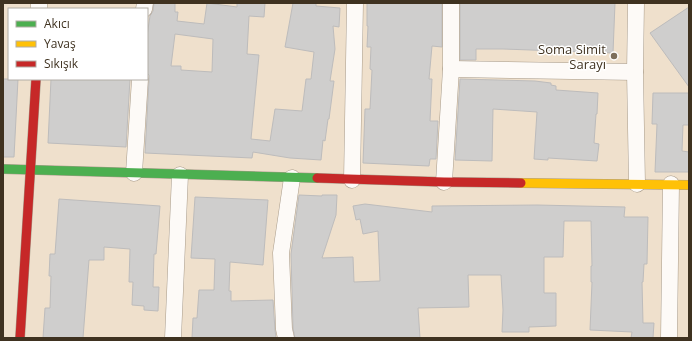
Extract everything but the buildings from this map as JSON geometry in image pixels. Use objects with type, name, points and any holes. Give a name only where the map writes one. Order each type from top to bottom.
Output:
[{"type":"street","points":[[352,180],[355,3]]},
{"type":"street","points":[[444,182],[451,69],[451,3]]},
{"type":"street","points":[[636,3],[635,72],[637,184]]},
{"type":"street","points":[[451,69],[635,72]]},
{"type":"street","points":[[20,338],[36,80]]},
{"type":"street","points":[[134,173],[140,80]]},
{"type":"street","points":[[3,169],[352,180],[689,185]]},
{"type":"street","points":[[173,338],[180,175]]},
{"type":"street","points":[[286,338],[284,328],[281,253],[292,178]]},
{"type":"street","points":[[669,338],[671,184]]},
{"type":"traffic: fast","points":[[3,169],[317,178]]},
{"type":"traffic: slow","points":[[521,183],[689,185]]},
{"type":"traffic: jam","points":[[20,338],[36,80]]},
{"type":"traffic: jam","points":[[317,178],[521,183]]},
{"type":"place","name":"Soma Simit Sarayı","points":[[614,56]]}]
